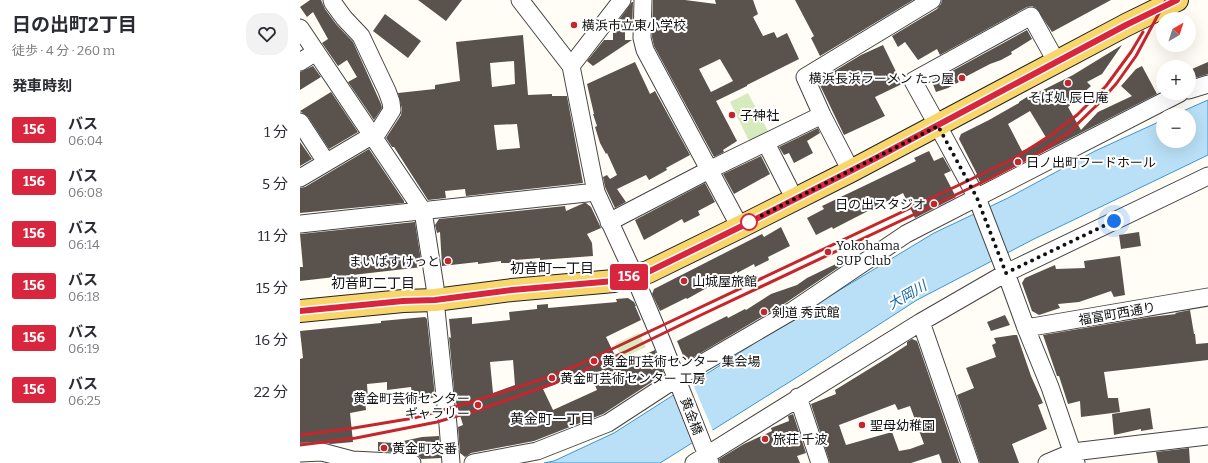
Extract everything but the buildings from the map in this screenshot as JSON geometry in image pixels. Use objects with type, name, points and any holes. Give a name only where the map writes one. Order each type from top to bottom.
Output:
[{"type":"main road","points":[[936,121],[1051,52],[1148,0]]},
{"type":"main road","points":[[300,300],[512,290],[614,281],[644,261],[737,221],[1177,0]]},
{"type":"main road","points":[[737,221],[789,188],[848,165]]},
{"type":"main road","points":[[300,311],[403,301],[435,293]]},
{"type":"street","points":[[300,178],[378,132],[392,110],[391,102],[361,36],[344,18],[332,0]]},
{"type":"street","points":[[520,0],[571,66],[622,0]]},
{"type":"street","points":[[643,0],[642,38],[645,50],[737,221]]},
{"type":"street","points":[[848,165],[822,115],[805,77],[932,0]]},
{"type":"street","points":[[1051,52],[1031,16],[913,81],[977,198],[1050,387],[1074,457]]},
{"type":"street","points":[[300,28],[423,210],[435,293],[451,463]]},
{"type":"street","points":[[300,62],[316,52]]},
{"type":"street","name":"黄金橋","points":[[571,66],[596,192],[641,292],[677,378],[703,460]]},
{"type":"street","points":[[1196,88],[1208,84]]},
{"type":"street","points":[[473,463],[537,451],[608,423],[677,378],[792,311],[906,234],[1166,100]]},
{"type":"street","points":[[609,222],[709,170],[822,115]]},
{"type":"street","points":[[300,122],[326,162]]},
{"type":"street","points":[[766,143],[789,188]]},
{"type":"street","points":[[703,460],[798,397],[921,322],[1006,273],[1208,176]]},
{"type":"street","points":[[300,224],[596,192]]},
{"type":"street","name":"福富町西通り","points":[[1026,328],[1208,297]]},
{"type":"street","points":[[921,322],[970,463]]},
{"type":"street","points":[[798,397],[820,463]]},
{"type":"street","points":[[1047,463],[1074,457],[1208,436]]},
{"type":"street","points":[[300,453],[322,452],[352,460],[412,463]]},
{"type":"green space","points":[[748,93],[769,133],[750,143],[730,102]]},
{"type":"green space","points":[[639,333],[646,347],[622,358],[615,344]]},
{"type":"water","name":"大岡川","points":[[1208,100],[1208,155],[1034,239],[917,300],[660,463],[544,463],[554,461],[614,433],[805,311],[934,233],[1008,198],[1095,151],[1156,123],[1156,148],[1196,148],[1196,108],[1190,108]]},
{"type":"pier","points":[[692,382],[713,431],[692,444],[672,393]]},
{"type":"railway","points":[[300,445],[356,438],[437,422],[484,408],[555,383],[627,351],[985,181],[1042,151],[1067,134],[1097,105],[1116,84],[1136,56],[1166,0]]},
{"type":"railway","points":[[300,435],[414,418],[468,403],[540,380],[578,365],[959,185],[1015,158],[1054,133],[1077,115],[1106,86],[1131,52],[1143,32]]},
{"type":"bus line","name":"156","points":[[300,311],[403,301],[435,300],[512,290],[614,281],[648,272],[876,158],[1126,25],[1177,0]]},
{"type":"place","name":"横浜市立東小学校","points":[[574,25]]},
{"type":"place","name":"横浜長浜ラーメン たつ屋","points":[[962,78]]},
{"type":"place","name":"そば処 辰巳庵","points":[[1068,83]]},
{"type":"place","name":"子神社","points":[[732,115]]},
{"type":"place","name":"日ノ出町フードホール","points":[[1018,162]]},
{"type":"place","name":"日の出スタジオ","points":[[934,204]]},
{"type":"place","name":"Yokohama SUP Club","points":[[828,252]]},
{"type":"place","name":"まいばすけっと","points":[[448,261]]},
{"type":"place","name":"山城屋旅館","points":[[684,281]]},
{"type":"place","name":"剣道 秀武館","points":[[764,312]]},
{"type":"place","name":"黄金町芸術センター 集会場","points":[[594,361]]},
{"type":"place","name":"黄金町芸術センター 工房","points":[[552,378]]},
{"type":"place","name":"黄金町芸術センター ギャラリー","points":[[478,405]]},
{"type":"place","name":"聖母幼稚園","points":[[862,425]]},
{"type":"place","name":"旅荘 千波","points":[[765,439]]},
{"type":"place","name":"黄金町交番","points":[[384,448]]},
{"type":"district","name":"初音町一丁目","points":[[552,268]]},
{"type":"district","name":"初音町二丁目","points":[[373,283]]},
{"type":"district","name":"黄金町一丁目","points":[[552,419]]},
{"type":"route","points":[[749,222],[938,126],[977,198],[1006,273],[1114,221]]}]
